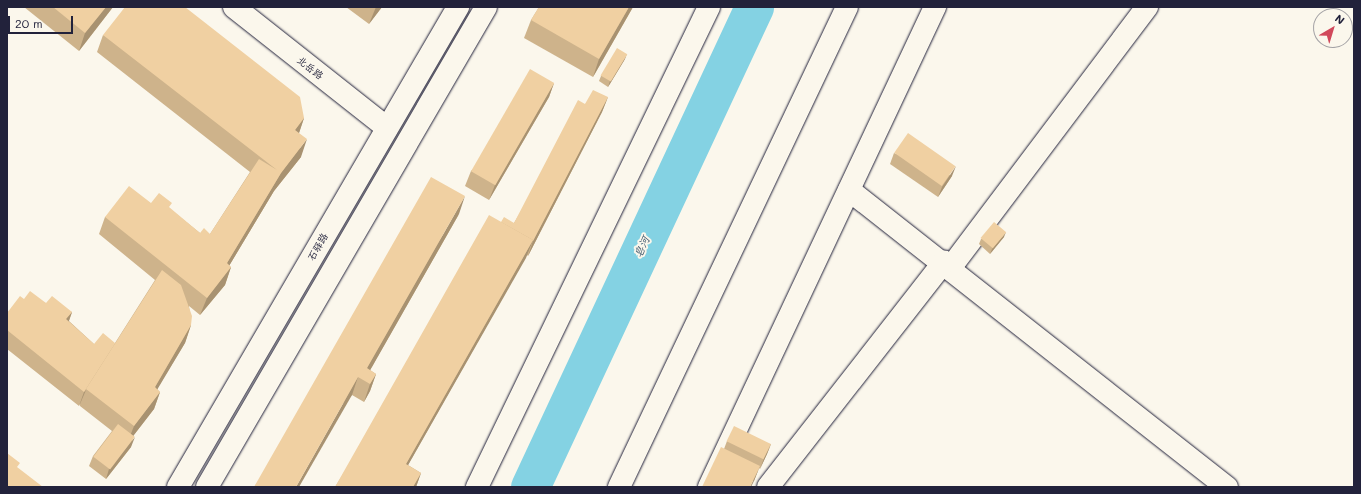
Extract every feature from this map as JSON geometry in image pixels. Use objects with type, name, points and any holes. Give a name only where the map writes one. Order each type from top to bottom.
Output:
[{"type":"street","name":"北岳路","points":[[234,7],[387,128]]},
{"type":"street","name":"石驿路","points":[[178,487],[458,7]]},
{"type":"street","points":[[207,487],[486,7]]},
{"type":"street","points":[[477,487],[709,7]]},
{"type":"street","points":[[618,487],[847,7]]},
{"type":"street","points":[[708,487],[935,7]]},
{"type":"street","points":[[768,487],[948,265],[1147,7]]},
{"type":"street","points":[[849,190],[948,265],[1228,487]]},
{"type":"building","points":[[53,7],[106,7],[85,33]]},
{"type":"building","points":[[125,7],[185,7],[300,97],[304,118],[295,130],[307,139],[281,173],[227,263],[231,267],[207,298],[105,217],[129,186],[151,203],[159,193],[172,203],[169,207],[200,233],[204,228],[210,234],[259,159],[277,170],[103,35]]},
{"type":"building","points":[[539,7],[629,7],[599,59],[531,20]]},
{"type":"building","points":[[617,48],[627,54],[611,82],[601,75]]},
{"type":"building","points":[[530,69],[554,83],[495,185],[471,171]]},
{"type":"building","points":[[593,90],[608,97],[533,241],[532,241],[533,240],[501,222],[504,217],[514,223],[578,100],[585,104]]},
{"type":"building","points":[[908,133],[956,166],[942,186],[894,153]]},
{"type":"building","points":[[431,177],[465,196],[367,368],[376,374],[370,384],[358,377],[296,487],[254,487]]},
{"type":"building","points":[[489,215],[533,240],[406,464],[421,473],[413,487],[335,487]]},
{"type":"building","points":[[994,222],[1006,232],[993,248],[981,238]]},
{"type":"building","points":[[162,270],[181,285],[192,316],[191,325],[155,387],[160,392],[134,426],[86,389]]},
{"type":"building","points":[[30,291],[46,303],[52,296],[72,312],[66,319],[94,344],[103,333],[115,343],[116,342],[84,392],[7,330],[7,313],[20,296],[24,299]]},
{"type":"building","points":[[118,424],[135,437],[110,469],[93,457]]},
{"type":"building","points":[[734,426],[771,444],[763,459],[727,441]]},
{"type":"building","points":[[721,447],[760,466],[750,487],[702,487]]},
{"type":"building","points":[[7,453],[20,463],[17,467],[43,487],[7,487]]},
{"type":"waterway","name":"皂河","points":[[530,487],[754,7]]}]
